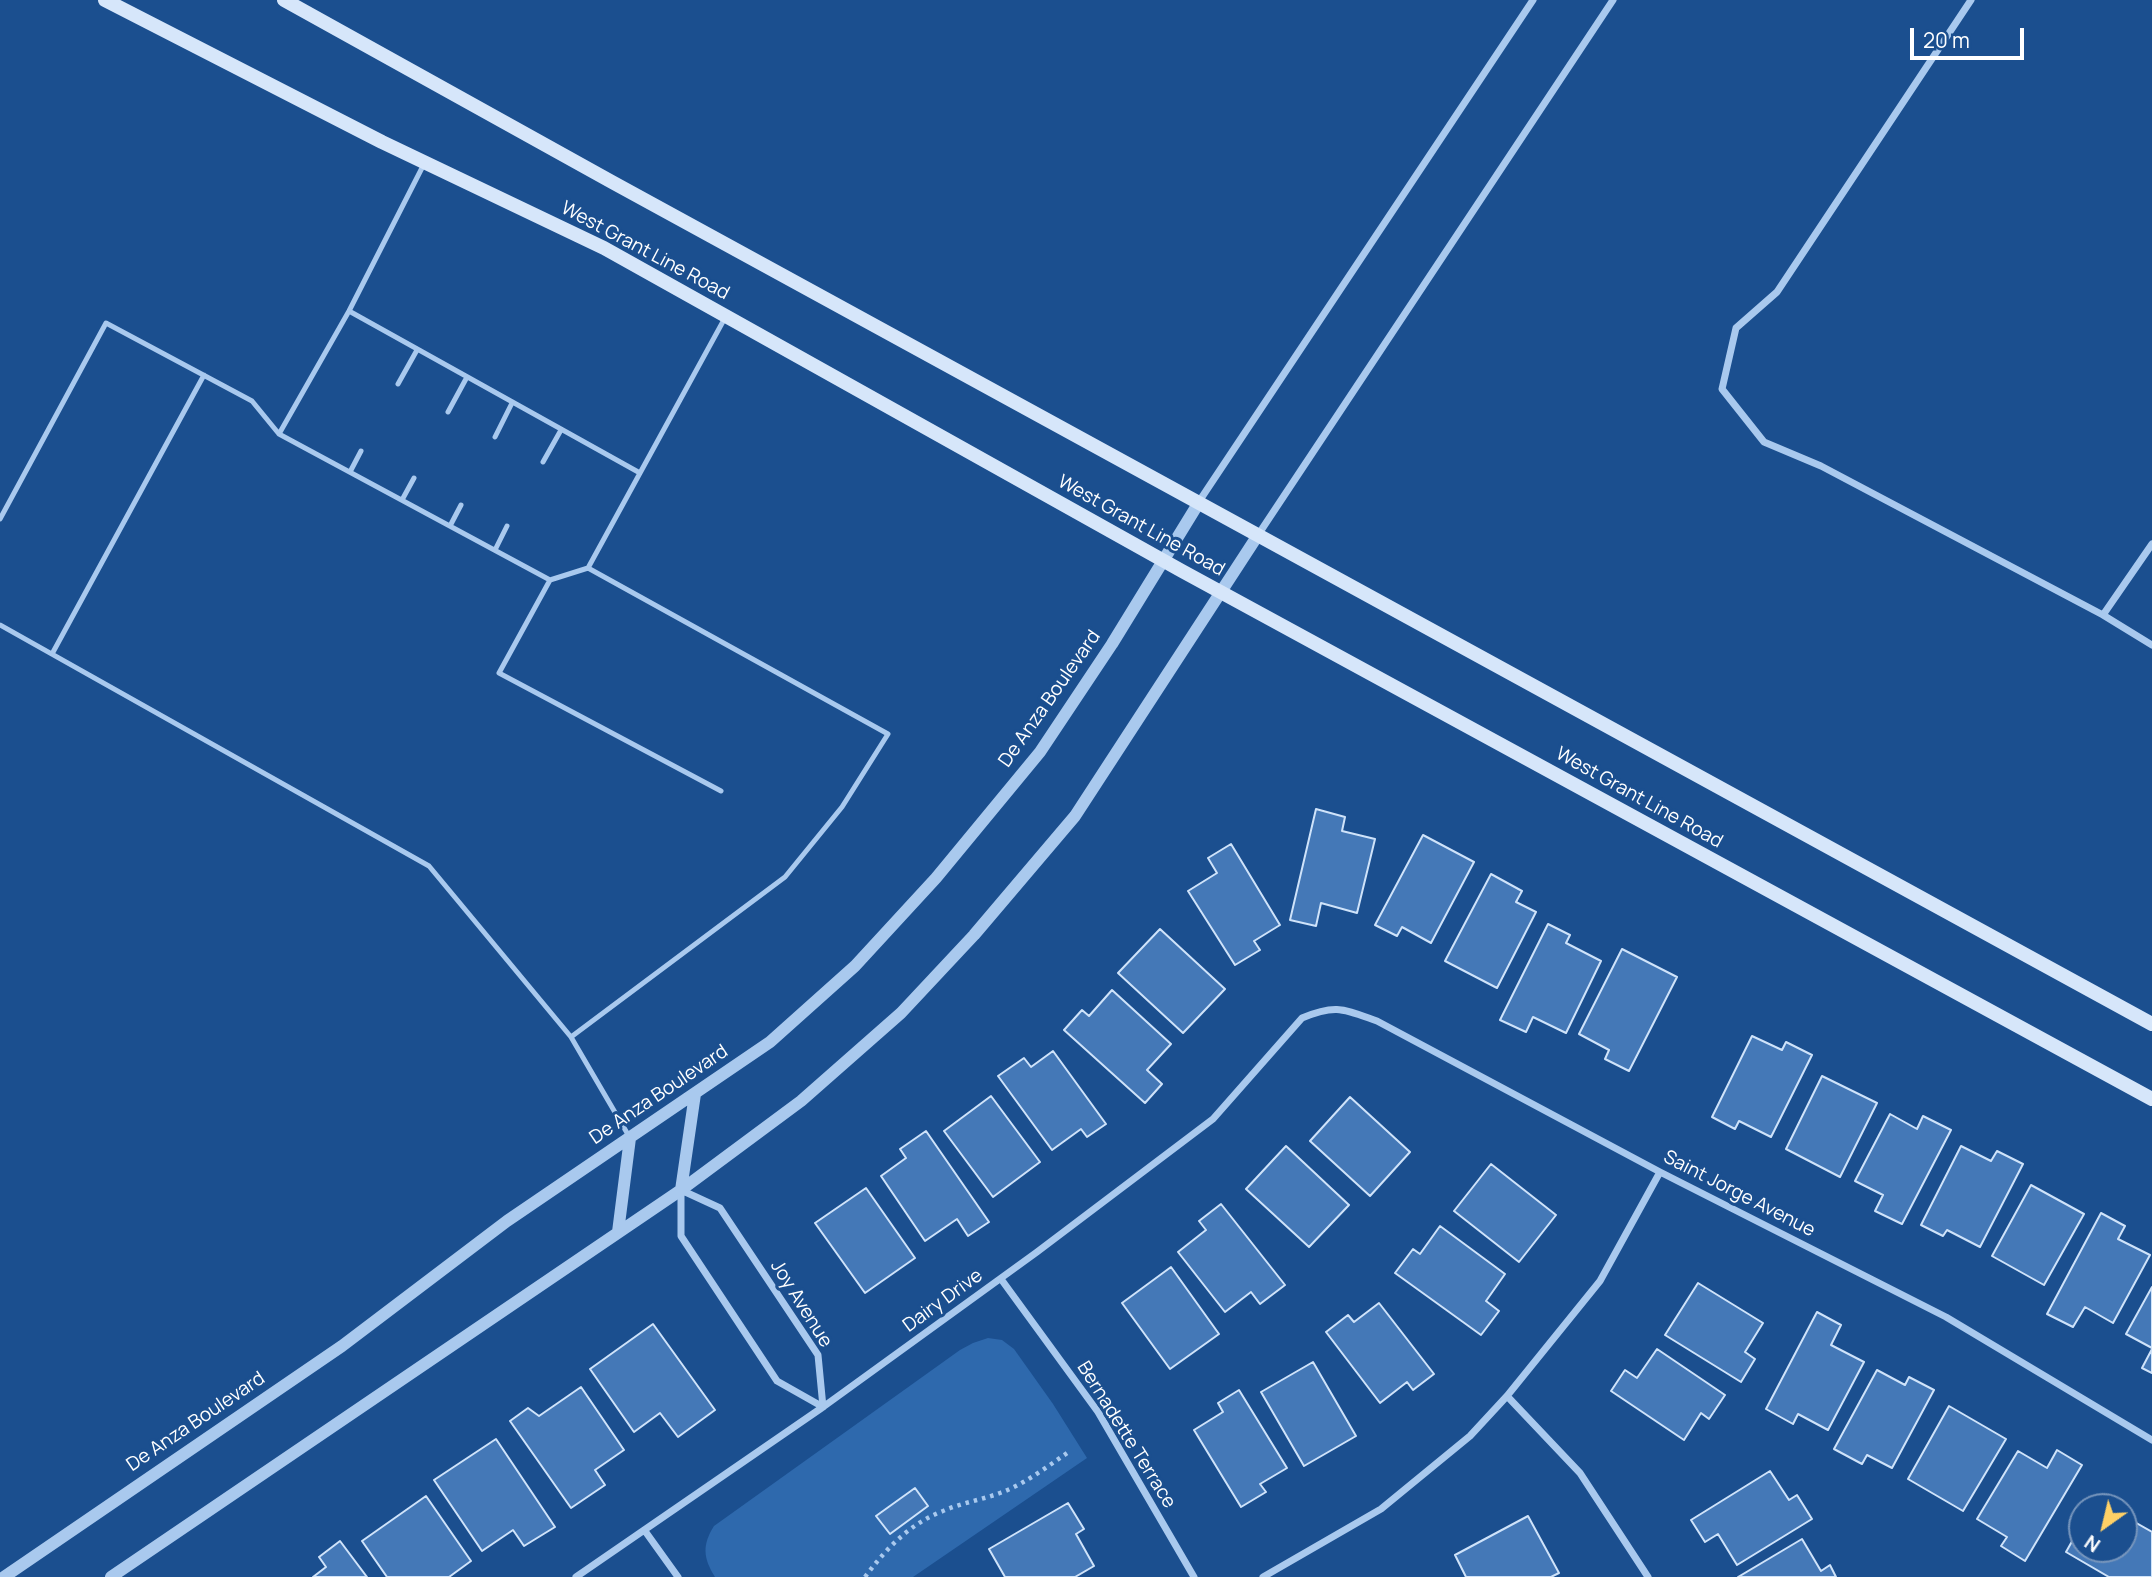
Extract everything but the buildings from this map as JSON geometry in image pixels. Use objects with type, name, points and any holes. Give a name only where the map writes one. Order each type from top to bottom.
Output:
[{"type":"main road","name":"West Grant Line Road","points":[[105,0],[425,162],[604,248],[1220,592],[2152,1099]]},
{"type":"main road","points":[[284,0],[600,176],[2152,1024]]},
{"type":"street","points":[[1198,503],[1534,0]]},
{"type":"street","points":[[111,1577],[681,1190],[801,1101],[901,1013],[974,935],[1075,816],[1220,592],[1613,0]]},
{"type":"street","points":[[1971,0],[1777,292],[1736,328],[1722,389],[1764,442],[1821,466],[2103,615],[2152,645]]},
{"type":"street","name":"De Anza Boulevard","points":[[4,1577],[342,1346],[507,1222],[770,1042],[855,966],[936,878],[1040,752],[1112,644],[1198,503]]},
{"type":"street","points":[[2103,615],[2152,544]]},
{"type":"street","name":"Saint Jorge Avenue","points":[[1301,1018],[1322,1009],[1344,1009],[1377,1021],[1660,1172],[1946,1317],[2152,1440]]},
{"type":"street","name":"Dairy Drive","points":[[576,1577],[823,1407],[1001,1279],[1213,1119],[1301,1018]]},
{"type":"street","points":[[695,1094],[681,1190],[681,1236],[777,1381],[823,1407]]},
{"type":"street","points":[[618,1232],[630,1139]]},
{"type":"street","points":[[1263,1577],[1381,1509],[1470,1436],[1507,1396],[1600,1281],[1660,1172]]},
{"type":"street","name":"Joy Avenue","points":[[681,1190],[720,1208],[818,1355],[823,1407]]},
{"type":"street","name":"Bernadette Terrace","points":[[1001,1279],[1098,1412],[1194,1577]]},
{"type":"street","points":[[1507,1396],[1580,1473],[1648,1577]]},
{"type":"street","points":[[645,1531],[678,1577]]},
{"type":"lane","points":[[279,434],[349,312],[425,162]]},
{"type":"lane","points":[[349,312],[640,473]]},
{"type":"lane","points":[[721,791],[499,673],[550,580],[588,568],[726,316]]},
{"type":"lane","points":[[0,519],[106,324],[252,401],[279,434],[550,580]]},
{"type":"lane","points":[[398,384],[417,350]]},
{"type":"lane","points":[[52,654],[204,375]]},
{"type":"lane","points":[[448,412],[467,377]]},
{"type":"lane","points":[[495,437],[512,402]]},
{"type":"lane","points":[[543,462],[561,430]]},
{"type":"lane","points":[[350,471],[361,451]]},
{"type":"lane","points":[[402,500],[414,478]]},
{"type":"lane","points":[[450,526],[461,505]]},
{"type":"lane","points":[[495,550],[508,526]]},
{"type":"lane","points":[[571,1037],[785,877],[842,807],[888,734],[588,568]]},
{"type":"lane","points":[[0,625],[429,866],[571,1037],[630,1139]]},
{"type":"path","points":[[865,1577],[893,1543],[917,1524],[942,1511],[1001,1493],[1070,1451]]},
{"type":"shaded area","points":[[988,1338],[1002,1340],[1014,1349],[1087,1458],[913,1577],[715,1577],[708,1564],[706,1552],[707,1539],[714,1526],[960,1350]]}]
